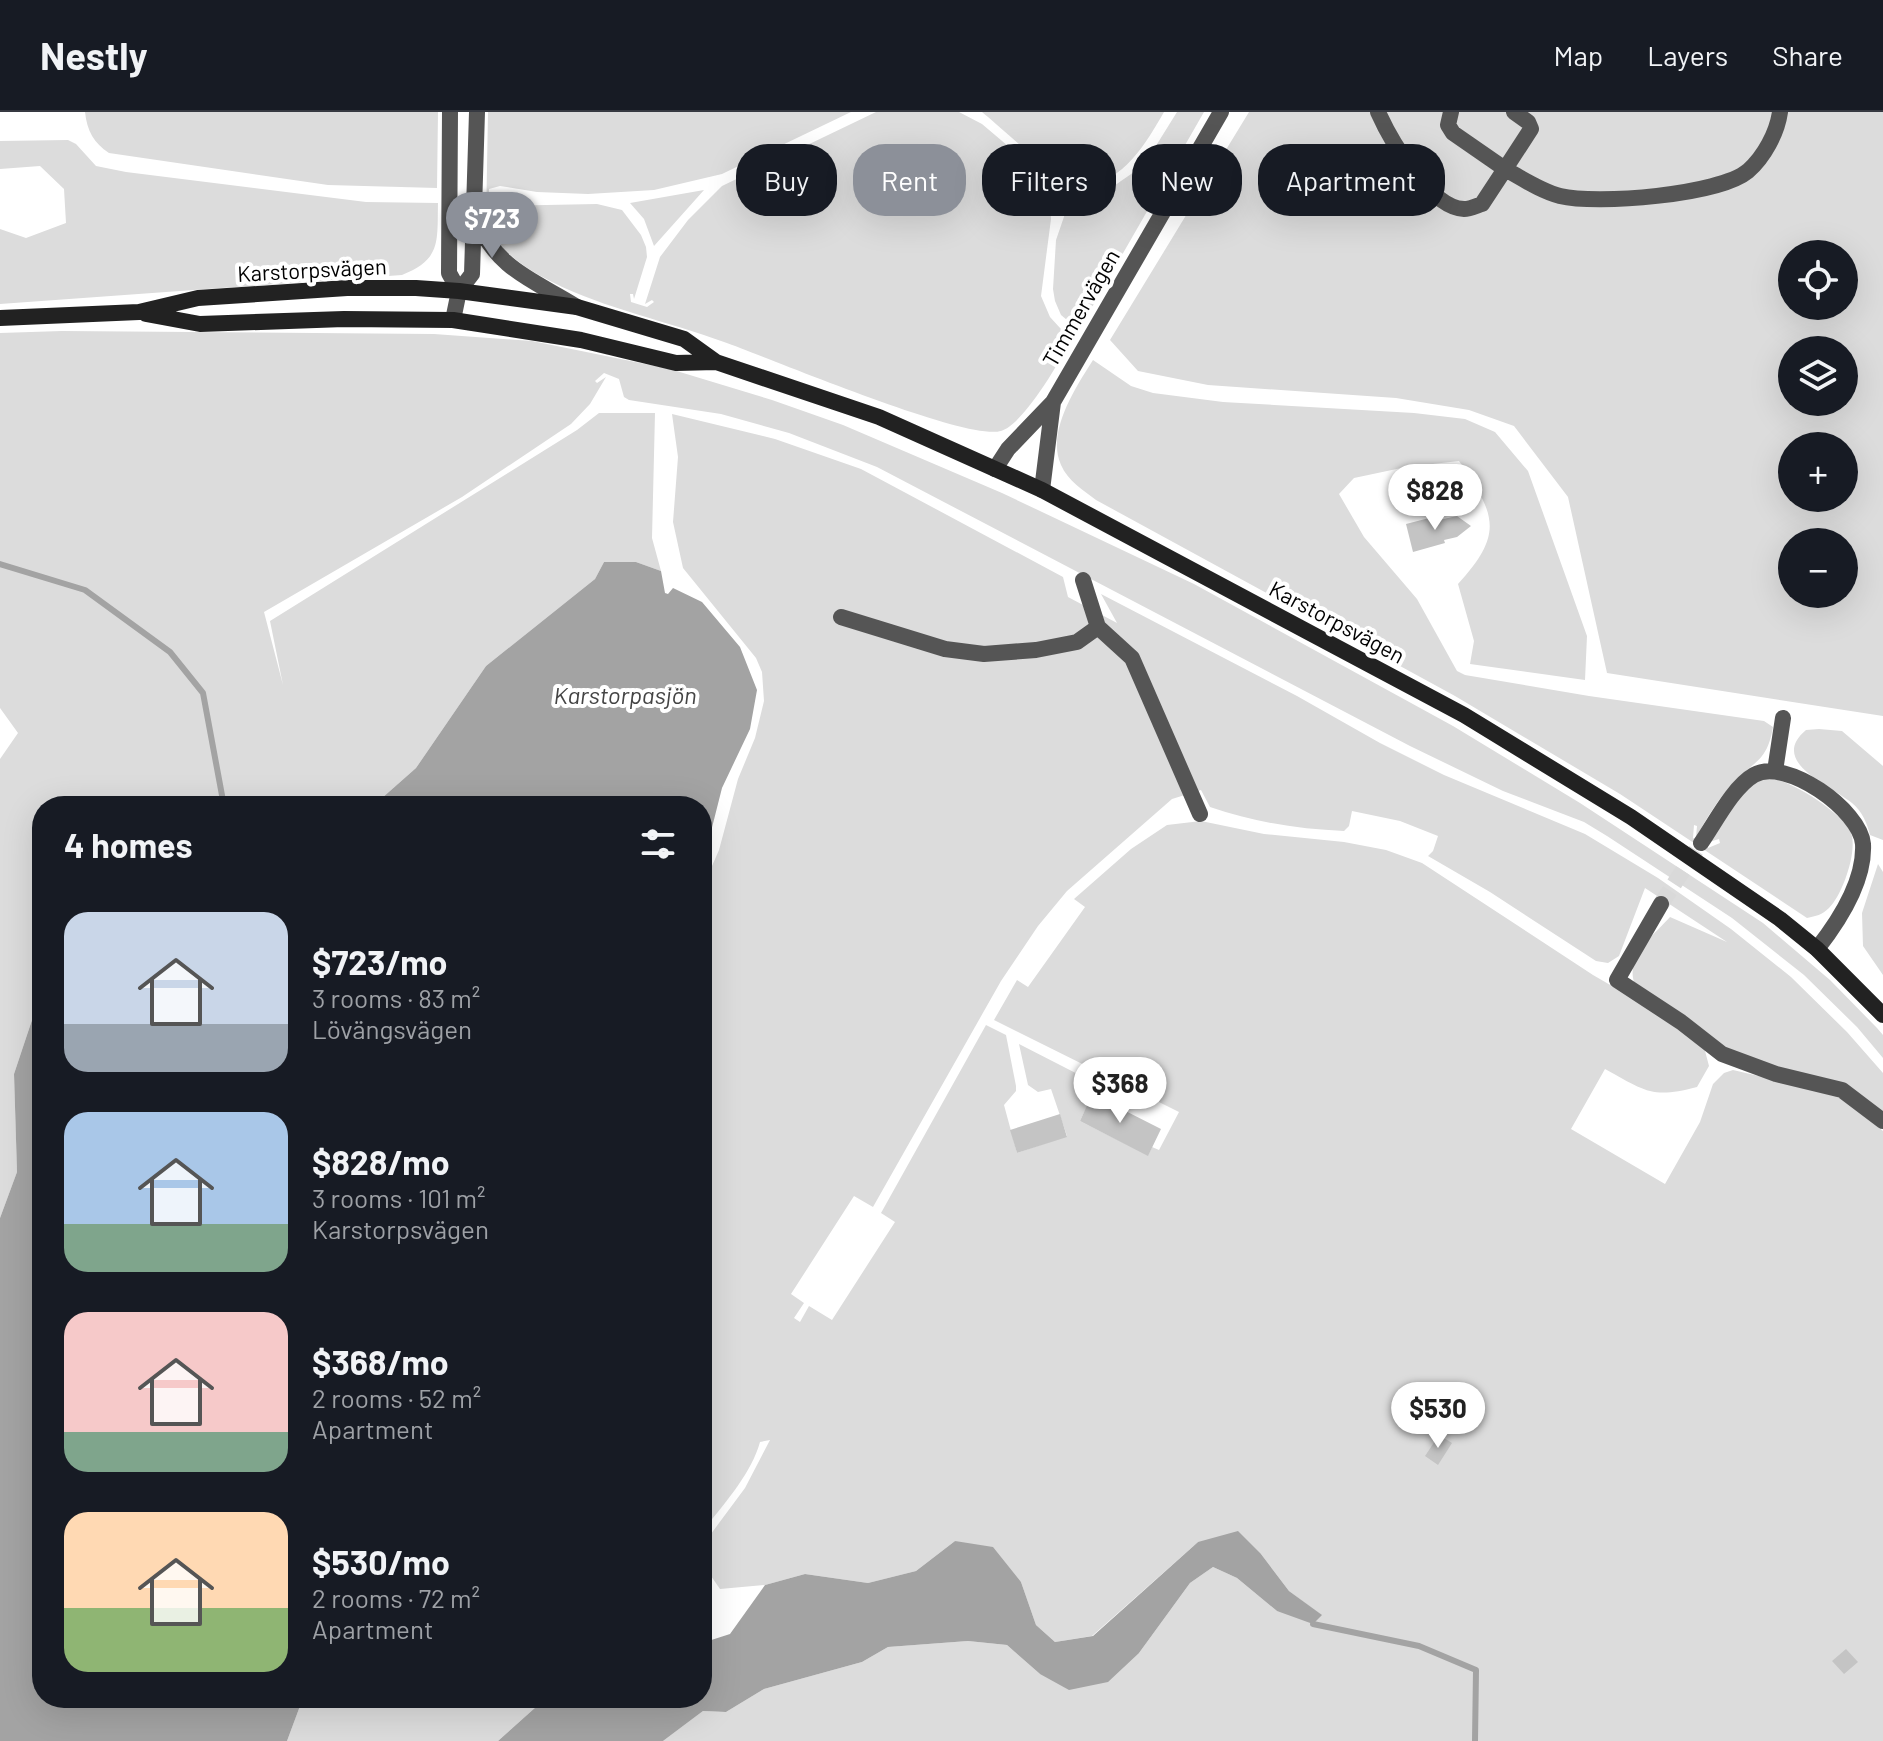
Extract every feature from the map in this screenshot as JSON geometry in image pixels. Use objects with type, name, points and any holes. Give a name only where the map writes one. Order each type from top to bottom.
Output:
[{"type":"main road","name":"Karstorpsvägen","points":[[0,318],[139,312],[198,298],[347,288],[459,291],[577,307],[684,339],[716,362],[879,417],[1042,490],[1464,715],[1631,817],[1746,895],[1817,949],[1883,1015]]},
{"type":"main road","name":"Karstorpsvägen","points":[[139,312],[200,324],[344,319],[453,320],[581,340],[676,363],[716,362]]},
{"type":"street","points":[[450,112],[449,273],[459,291]]},
{"type":"street","points":[[453,320],[459,291],[472,274],[477,112]]},
{"type":"street","name":"Timmervägen","points":[[995,469],[1008,449],[1053,402],[1221,112]]},
{"type":"street","points":[[1378,112],[1404,158],[1426,184],[1452,206],[1463,209],[1482,204],[1531,129],[1528,122],[1514,112]]},
{"type":"street","points":[[1451,112],[1448,125],[1453,133],[1505,169],[1540,188],[1579,199],[1703,189],[1746,173],[1775,133],[1780,112]]},
{"type":"street","points":[[473,211],[485,241],[501,259],[577,307]]},
{"type":"street","name":"Timmervägen","points":[[1042,490],[1053,402]]},
{"type":"street","points":[[1083,580],[1098,627],[1132,658],[1200,814]]},
{"type":"street","points":[[841,617],[945,649],[984,654],[1036,650],[1077,642],[1098,627]]},
{"type":"street","points":[[1775,771],[1783,718]]},
{"type":"street","points":[[1701,843],[1741,785],[1761,772],[1775,771],[1796,777],[1837,803],[1849,814],[1861,833],[1863,856],[1840,915],[1817,949]]},
{"type":"street","points":[[1661,904],[1617,980],[1681,1022],[1722,1054],[1776,1074],[1842,1090],[1883,1121]]},
{"type":"shaded area","points":[[85,112],[438,112],[437,188],[328,185],[109,153],[92,136]]},
{"type":"shaded area","points":[[488,112],[851,112],[784,144],[736,144],[736,167],[722,174],[654,190],[588,194],[537,192],[500,186],[489,189],[489,203],[499,206],[597,204],[622,210],[641,235],[647,257],[634,299],[630,294],[631,302],[647,307],[654,302],[645,304],[660,257],[688,220],[722,186],[736,179],[736,216],[837,216],[837,144],[809,144],[876,112],[959,112],[982,124],[1006,144],[982,144],[982,216],[1051,216],[1041,296],[1050,317],[1071,340],[1020,417],[1001,431],[981,431],[910,411],[724,342],[594,300],[552,282],[513,257],[498,242],[486,222]]},
{"type":"shaded area","points":[[982,112],[1164,112],[1144,144],[1132,144],[1132,159],[1116,174],[1116,144],[1019,144]]},
{"type":"shaded area","points":[[1177,112],[1204,112],[1186,144],[1157,144]]},
{"type":"shaded area","points":[[1249,112],[1883,112],[1883,716],[1607,673],[1568,497],[1514,426],[1469,410],[1396,398],[1208,385],[1138,371],[1110,340],[1186,216],[1242,216],[1242,144],[1229,144]]},
{"type":"shaded area","points":[[68,140],[76,144],[96,166],[126,172],[366,202],[438,203],[435,247],[424,262],[402,275],[0,304],[0,229],[26,238],[66,223],[64,189],[40,166],[0,169],[0,141]]},
{"type":"shaded area","points":[[1132,173],[1132,216],[1144,216],[1079,330],[1061,315],[1055,301],[1056,240],[1064,216],[1116,216],[1116,185]]},
{"type":"shaded area","points":[[704,190],[654,246],[644,219],[630,203]]},
{"type":"shaded area","points":[[0,333],[434,334],[532,341],[670,369],[843,425],[1002,493],[1194,584],[1453,726],[1580,803],[1763,923],[1830,980],[1877,1028],[1883,1035],[1883,1058],[1857,1027],[1804,975],[1732,918],[1584,822],[1503,791],[1410,746],[877,467],[789,433],[721,414],[629,400],[624,397],[619,379],[604,373],[595,381],[597,383],[606,377],[590,404],[571,424],[462,497],[264,612],[283,685],[270,621],[577,430],[599,413],[655,413],[652,538],[661,571],[636,562],[604,562],[595,579],[486,666],[416,768],[384,796],[32,796],[32,1020],[14,1074],[17,1172],[0,1218],[0,759],[18,733],[0,708]]},
{"type":"shaded area","points":[[1093,360],[1131,386],[1153,393],[1223,402],[1414,413],[1465,419],[1495,432],[1528,471],[1587,636],[1585,680],[1470,664],[1474,641],[1458,584],[1483,551],[1490,523],[1481,495],[1459,461],[1406,467],[1354,478],[1339,494],[1364,537],[1417,599],[1457,671],[1465,675],[1589,696],[1764,721],[1773,727],[1764,754],[1728,789],[1696,837],[1697,826],[1694,825],[1693,838],[1708,848],[1720,843],[1719,839],[1709,842],[1739,798],[1759,779],[1768,778],[1795,787],[1825,805],[1851,833],[1851,861],[1834,902],[1824,912],[1807,918],[1620,794],[1455,696],[1096,500],[1068,476],[1057,452],[1057,438],[1065,410]]},
{"type":"shaded area","points":[[672,414],[775,439],[861,469],[1063,577],[1068,597],[1117,623],[1101,594],[1444,775],[1585,834],[1658,878],[1731,929],[1791,977],[1883,1073],[1883,1114],[1799,1076],[1735,1055],[1635,985],[1633,965],[1637,956],[1670,917],[1727,942],[1645,888],[1619,956],[1608,963],[1596,961],[1428,856],[1438,836],[1400,821],[1352,811],[1349,826],[1344,831],[1276,824],[1210,807],[1201,790],[1172,799],[1067,891],[1038,926],[1001,981],[873,1207],[854,1196],[791,1294],[804,1303],[794,1318],[800,1322],[809,1306],[832,1320],[895,1222],[881,1213],[986,1025],[1006,1035],[1016,1091],[1004,1105],[1017,1153],[1067,1136],[1051,1089],[1038,1092],[1028,1085],[1019,1044],[1101,1086],[1095,1096],[1092,1095],[1080,1121],[1148,1155],[1152,1147],[1159,1150],[1179,1112],[994,1020],[1017,980],[1028,987],[1085,907],[1074,899],[1131,849],[1167,825],[1201,821],[1264,834],[1344,842],[1386,850],[1422,863],[1593,975],[1669,1019],[1704,1047],[1709,1066],[1697,1087],[1682,1091],[1649,1091],[1605,1069],[1571,1129],[1665,1184],[1700,1122],[1713,1084],[1724,1073],[1733,1070],[1836,1094],[1883,1131],[1883,1741],[663,1741],[703,1711],[726,1712],[764,1689],[862,1662],[888,1647],[968,1641],[1007,1645],[1040,1674],[1139,1653],[1190,1583],[1213,1567],[1237,1578],[1277,1611],[1321,1615],[1289,1591],[1261,1554],[1198,1542],[1092,1636],[1055,1642],[1036,1625],[1021,1582],[955,1541],[916,1571],[868,1583],[805,1574],[765,1585],[720,1589],[712,1577],[712,1533],[745,1488],[770,1440],[760,1442],[743,1478],[712,1520],[712,866],[738,779],[755,738],[764,701],[762,672],[756,658],[683,568],[673,522],[678,457]]},
{"type":"shaded area","points":[[1806,730],[1842,731],[1883,766],[1883,840],[1870,835],[1856,806],[1806,772],[1798,762],[1794,752],[1796,742]]},
{"type":"shaded area","points":[[1878,864],[1883,872],[1883,975],[1863,946],[1862,913]]},
{"type":"shaded area","points":[[299,1708],[535,1708],[498,1741],[287,1741]]},
{"type":"water","name":"Karstorpasjön","points":[[604,562],[636,562],[661,571],[665,593],[668,594],[673,588],[702,602],[740,647],[757,690],[750,729],[722,788],[712,828],[712,796],[384,796],[416,768],[486,666],[595,579]]},
{"type":"water","points":[[32,1020],[32,1708],[299,1708],[287,1741],[0,1741],[0,1218],[17,1172],[14,1074]]},
{"type":"water","points":[[1238,1531],[1261,1554],[1289,1591],[1322,1615],[1313,1624],[1277,1611],[1237,1578],[1213,1567],[1190,1583],[1139,1653],[1108,1682],[1069,1690],[1040,1674],[1007,1645],[968,1641],[888,1647],[862,1662],[764,1689],[726,1712],[703,1711],[663,1741],[498,1741],[535,1708],[712,1708],[712,1640],[730,1634],[765,1585],[805,1574],[868,1583],[916,1571],[955,1541],[993,1547],[1021,1582],[1036,1625],[1055,1642],[1093,1636],[1198,1542]]},
{"type":"building","points":[[1437,516],[1439,520],[1457,516],[1471,526],[1457,537],[1444,540],[1445,543],[1413,552],[1406,524]]},
{"type":"building","points":[[1092,1094],[1161,1129],[1148,1156],[1080,1121]]},
{"type":"building","points":[[1060,1114],[1067,1137],[1017,1153],[1010,1130]]},
{"type":"building","points":[[1439,1435],[1452,1443],[1438,1465],[1425,1456]]},
{"type":"building","points":[[1846,1649],[1858,1662],[1844,1674],[1832,1661]]},
{"type":"waterway","points":[[0,564],[85,590],[170,652],[203,693],[222,796]]},
{"type":"waterway","points":[[1313,1624],[1419,1646],[1476,1670],[1475,1741]]},
{"type":"tunnel","points":[[1661,904],[1701,843]]}]
